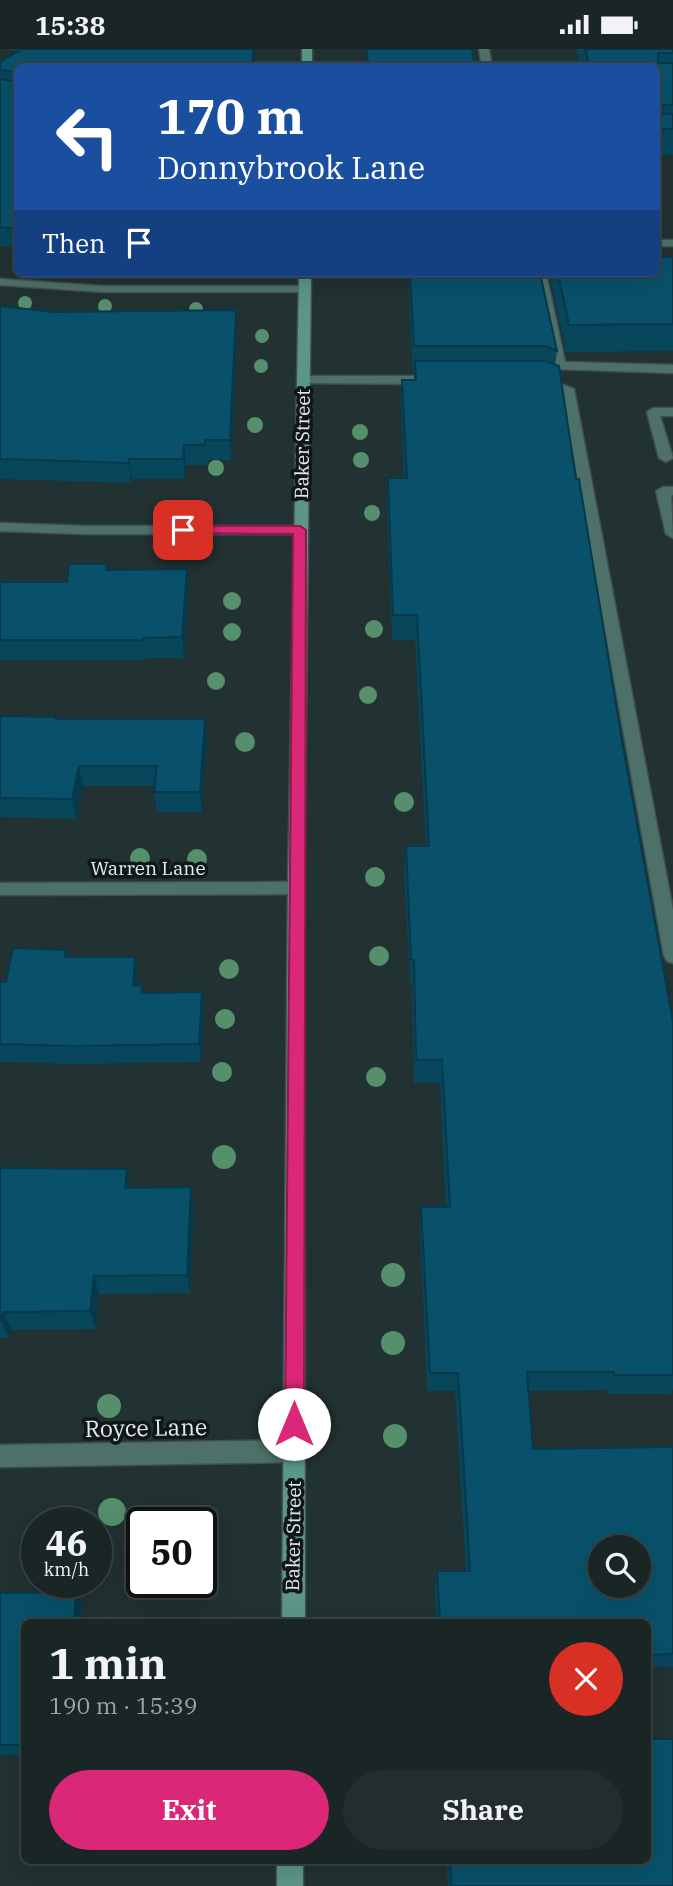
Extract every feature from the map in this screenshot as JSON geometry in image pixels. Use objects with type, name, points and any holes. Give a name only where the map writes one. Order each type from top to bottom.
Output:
[{"type":"main road","name":"Baker Street","points":[[293,1619],[296,888],[305,277]]},
{"type":"main road","points":[[290,1864],[290,1886]]},
{"type":"street","points":[[541,277],[560,366],[673,369]]},
{"type":"street","points":[[0,282],[102,289],[304,289]]},
{"type":"street","points":[[304,380],[436,380]]},
{"type":"street","points":[[529,380],[542,380],[568,389],[673,955]]},
{"type":"street","points":[[666,458],[653,412],[673,412]]},
{"type":"street","points":[[673,491],[663,491],[673,534]]},
{"type":"street","points":[[0,527],[84,530],[300,530]]},
{"type":"street","name":"Warren Lane","points":[[0,889],[296,888]]},
{"type":"street","name":"Royce Lane","points":[[0,1456],[294,1451]]},
{"type":"building","points":[[22,49],[253,49],[252,63],[14,63],[14,72],[0,70],[0,62]]},
{"type":"building","points":[[367,49],[472,49],[474,63],[368,63]]},
{"type":"building","points":[[585,49],[673,49],[673,53],[658,53],[658,63],[589,63]]},
{"type":"building","points":[[660,63],[673,63],[673,105],[660,105]]},
{"type":"building","points":[[0,79],[14,81],[14,229],[0,227]]},
{"type":"building","points":[[660,114],[673,114],[673,129],[660,129]]},
{"type":"building","points":[[660,257],[673,257],[673,324],[569,325],[559,277],[660,277]]},
{"type":"building","points":[[410,277],[541,277],[557,351],[546,346],[414,346]]},
{"type":"building","points":[[0,306],[53,312],[236,310],[230,440],[205,440],[205,445],[184,445],[183,459],[129,459],[129,463],[0,459]]},
{"type":"building","points":[[415,361],[545,361],[559,366],[576,479],[579,479],[622,741],[673,1022],[673,1375],[527,1372],[533,1449],[673,1447],[673,1654],[651,1655],[651,1619],[440,1619],[437,1571],[470,1571],[458,1373],[430,1373],[421,1207],[450,1207],[442,1060],[416,1060],[414,960],[411,960],[406,846],[429,846],[417,615],[393,615],[388,478],[407,478],[402,380],[416,380]]},
{"type":"building","points":[[69,564],[107,564],[106,570],[187,569],[182,637],[143,640],[0,640],[0,582],[67,582]]},
{"type":"building","points":[[0,716],[57,717],[56,719],[205,719],[200,792],[154,792],[157,766],[79,766],[72,799],[0,798]]},
{"type":"building","points":[[13,948],[66,950],[65,957],[135,957],[133,986],[142,985],[142,993],[202,992],[199,1044],[0,1044],[0,982],[6,982]]},
{"type":"building","points":[[0,1168],[127,1169],[125,1188],[191,1187],[187,1275],[94,1276],[90,1311],[3,1312],[0,1321]]},
{"type":"building","points":[[0,1593],[21,1593],[21,1598],[76,1598],[74,1619],[21,1619],[21,1745],[0,1745]]},
{"type":"building","points":[[651,1739],[673,1739],[673,1886],[451,1886],[450,1864],[651,1864]]},
{"type":"route","points":[[183,530],[300,530],[294,1424]]}]
